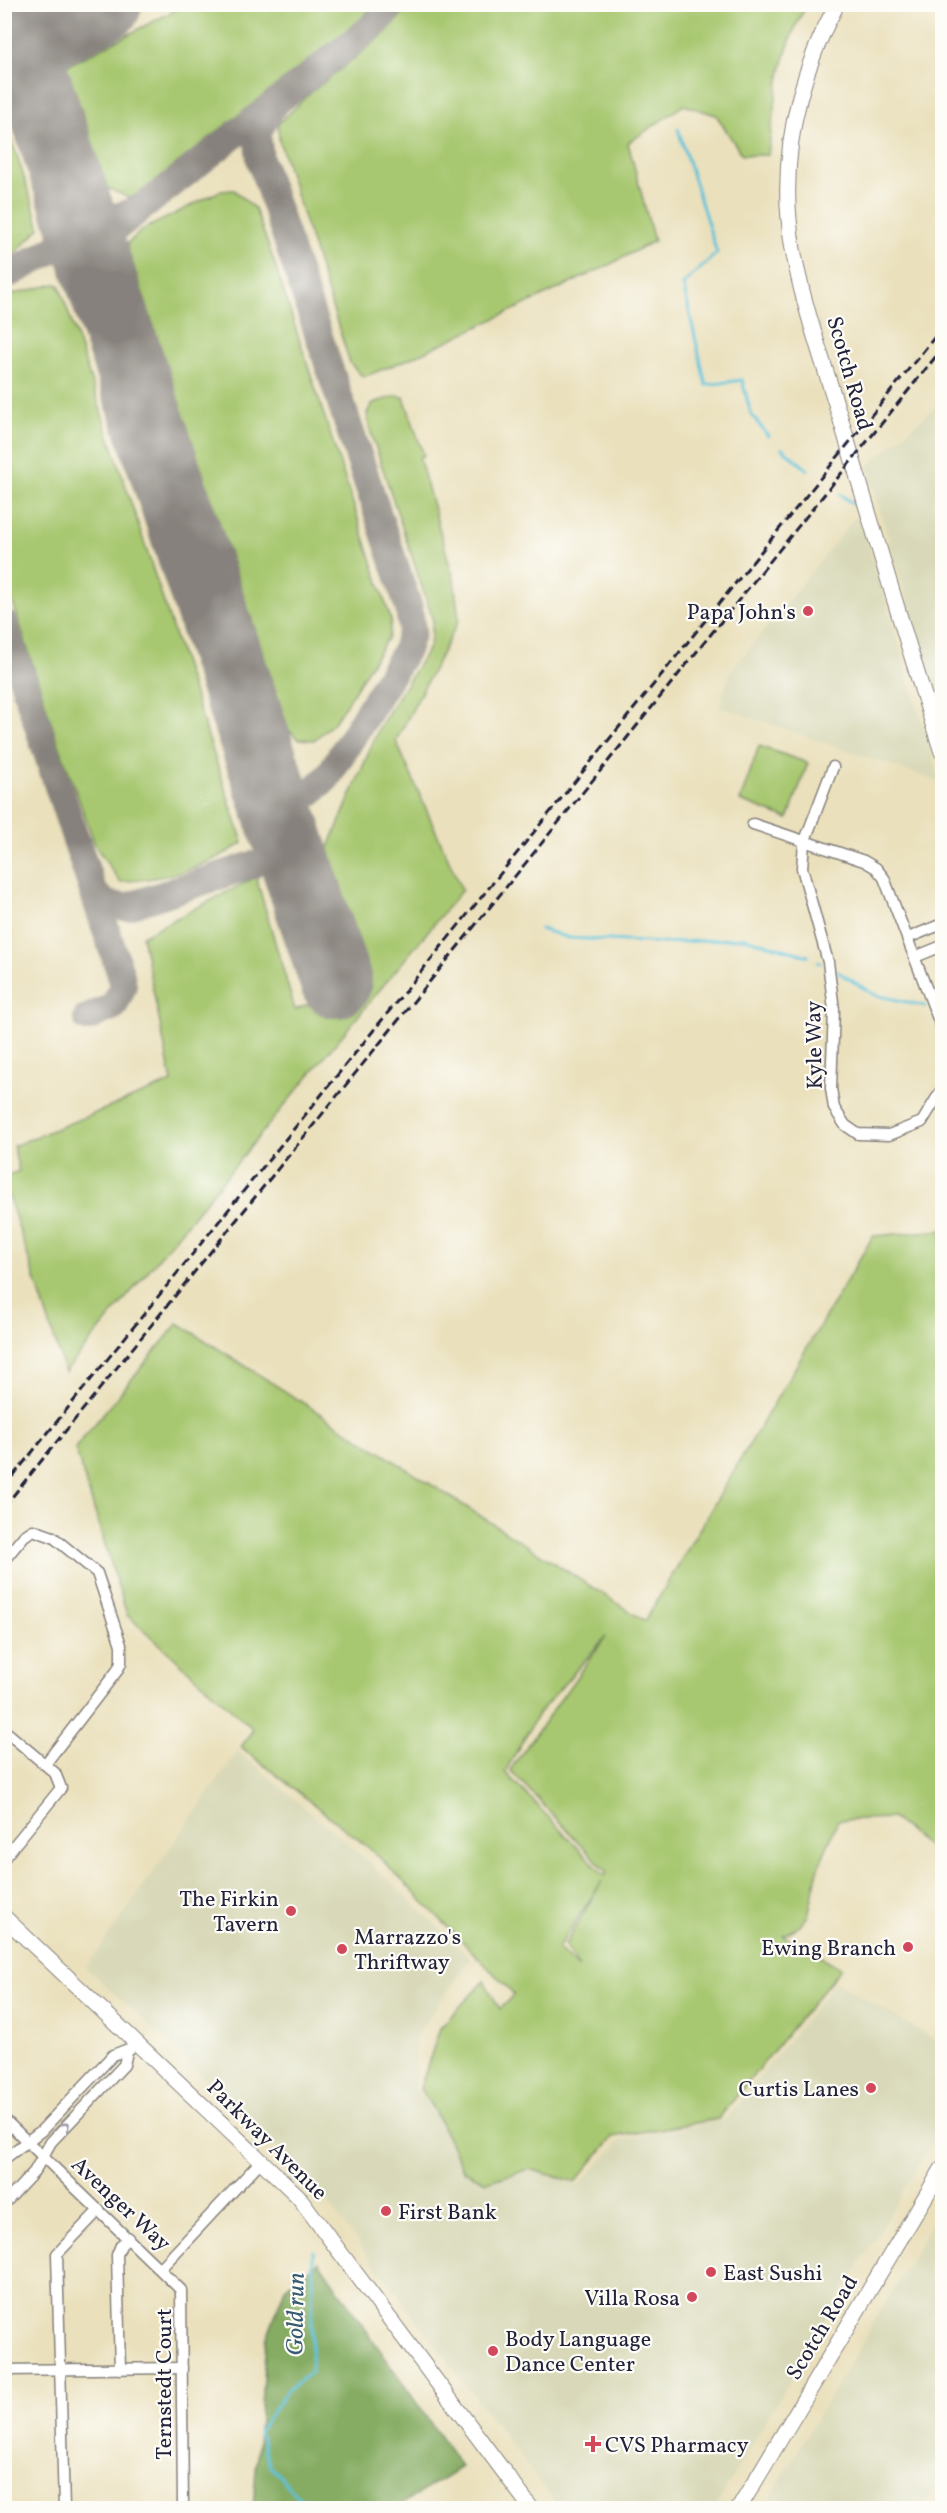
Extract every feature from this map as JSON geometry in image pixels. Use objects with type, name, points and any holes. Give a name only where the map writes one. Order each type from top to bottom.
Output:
[{"type":"main road","name":"Scotch Road","points":[[837,4],[813,54],[795,114],[788,176],[792,237],[832,390],[942,752]]},
{"type":"main road","name":"Parkway Avenue","points":[[4,1917],[132,2047],[298,2196],[531,2508]]},
{"type":"main road","name":"Scotch Road","points":[[739,2508],[942,2169]]},
{"type":"street","name":"Kyle Way","points":[[833,767],[804,843],[802,868],[828,962],[834,1010],[831,1088],[834,1108],[845,1125],[858,1134],[889,1135],[922,1122],[942,1089]]},
{"type":"street","points":[[753,824],[804,843],[864,861],[876,868],[884,878],[942,1029]]},
{"type":"street","points":[[908,938],[942,924]]},
{"type":"street","points":[[915,957],[942,946]]},
{"type":"street","points":[[4,1560],[24,1536],[33,1530],[53,1538],[97,1573],[121,1646],[121,1663],[117,1671],[46,1763]]},
{"type":"street","points":[[4,1730],[46,1763],[61,1781],[61,1788],[4,1858]]},
{"type":"street","points":[[4,2159],[41,2131],[113,2055],[132,2047]]},
{"type":"street","points":[[4,2204],[34,2172],[51,2142],[124,2065],[132,2047]]},
{"type":"street","name":"Avenger Way","points":[[4,2120],[160,2269],[261,2161]]},
{"type":"street","points":[[64,2508],[57,2254],[99,2210]]},
{"type":"street","points":[[120,2369],[117,2255],[121,2245],[128,2238]]},
{"type":"street","name":"Ternstedt Court","points":[[160,2269],[182,2290],[183,2508]]},
{"type":"street","points":[[4,2370],[182,2368]]},
{"type":"shaded area","points":[[942,401],[942,711],[867,467]]},
{"type":"shaded area","points":[[859,513],[940,782],[719,707],[730,672]]},
{"type":"shaded area","points":[[238,1751],[369,1862],[471,1958],[415,2037],[417,2091],[434,2110],[464,2171],[486,2182],[529,2169],[578,2186],[621,2140],[726,2119],[836,1981],[942,2044],[942,2126],[714,2508],[559,2508],[312,2182],[141,2017],[86,1968]]},
{"type":"shaded area","points":[[942,2207],[942,2476],[923,2508],[764,2508]]},
{"type":"green space","points":[[185,5],[374,5],[355,25],[140,193],[129,198],[103,186],[65,67]]},
{"type":"green space","points":[[409,5],[807,5],[784,58],[768,155],[742,155],[716,115],[684,105],[628,143],[654,241],[609,265],[409,359],[363,377],[350,363],[279,140],[278,124],[307,96],[381,37]]},
{"type":"green space","points":[[5,126],[17,155],[40,228],[12,256],[5,259]]},
{"type":"green space","points":[[234,190],[255,209],[391,620],[389,636],[334,723],[314,740],[298,739],[283,724],[126,255],[128,243],[142,230],[220,191]]},
{"type":"green space","points":[[59,285],[72,323],[243,843],[198,866],[154,878],[120,882],[96,847],[54,731],[5,578],[5,296]]},
{"type":"green space","points":[[396,396],[404,397],[424,456],[419,457],[454,580],[459,620],[396,741],[462,890],[65,1372],[5,1185],[5,1176],[19,1171],[13,1146],[172,1082],[142,936],[256,877],[295,1010],[369,980],[326,854],[379,728],[430,646],[433,620],[369,427],[367,413],[373,403]]},
{"type":"green space","points":[[759,746],[808,763],[788,819],[740,801]]},
{"type":"green space","points":[[942,1230],[942,1857],[892,1818],[838,1820],[818,1869],[808,1916],[799,1927],[783,1935],[841,1968],[718,2119],[613,2137],[575,2182],[529,2169],[486,2182],[464,2171],[434,2110],[420,2089],[440,2028],[484,1981],[500,2009],[514,1994],[374,1852],[241,1747],[253,1729],[127,1615],[75,1448],[178,1323],[645,1621],[873,1236]],"holes":[[[606,1636],[510,1770],[607,1872],[605,1876],[505,1772],[538,1714]],[[602,1881],[565,1945],[579,1968],[558,1948]]]},
{"type":"green space","points":[[319,2262],[461,2467],[396,2508],[253,2508],[266,2340],[285,2288]]},
{"type":"waterway","points":[[678,129],[717,253],[683,284],[706,385],[742,380],[751,414],[768,436]]},
{"type":"waterway","points":[[782,448],[808,470]]},
{"type":"waterway","points":[[840,494],[857,507]]},
{"type":"waterway","points":[[541,929],[569,938],[665,943],[745,938],[808,956]]},
{"type":"waterway","points":[[838,972],[875,995],[925,1006]]},
{"type":"waterway","name":"Gold run","points":[[306,2508],[306,2505],[270,2466],[259,2432],[287,2390],[311,2372],[313,2251]]},
{"type":"taxiway","points":[[104,290],[98,271],[98,256],[104,243],[116,228],[378,22],[394,4]]},
{"type":"taxiway","points":[[273,105],[257,133],[260,159],[409,608],[412,631],[406,650],[327,778],[306,796]]},
{"type":"taxiway","points":[[68,181],[79,202],[95,214],[115,216],[137,209]]},
{"type":"taxiway","points":[[4,277],[60,246],[68,234],[76,205]]},
{"type":"taxiway","points":[[91,275],[112,314]]},
{"type":"taxiway","points":[[4,624],[121,975],[123,986],[114,1006],[87,1018]]},
{"type":"taxiway","points":[[93,892],[108,905],[126,907],[252,865]]},
{"type":"runway","points":[[9,4],[336,982]]},
{"type":"runway","points":[[4,58],[106,4]]},
{"type":"railway","points":[[4,1487],[942,328]]},
{"type":"railway","points":[[4,1507],[942,349]]},
{"type":"place","name":"Papa John's","points":[[808,611]]},
{"type":"place","name":"The Firkin Tavern","points":[[291,1911]]},
{"type":"place","name":"Ewing Branch","points":[[908,1947]]},
{"type":"place","name":"Marrazzo's Thriftway","points":[[342,1949]]},
{"type":"place","name":"Curtis Lanes","points":[[871,2088]]},
{"type":"place","name":"First Bank","points":[[386,2211]]},
{"type":"place","name":"East Sushi","points":[[711,2272]]},
{"type":"place","name":"Villa Rosa","points":[[692,2297]]},
{"type":"place","name":"Body Language Dance Center","points":[[493,2351]]},
{"type":"place","name":"CVS Pharmacy","points":[[593,2444]]}]
